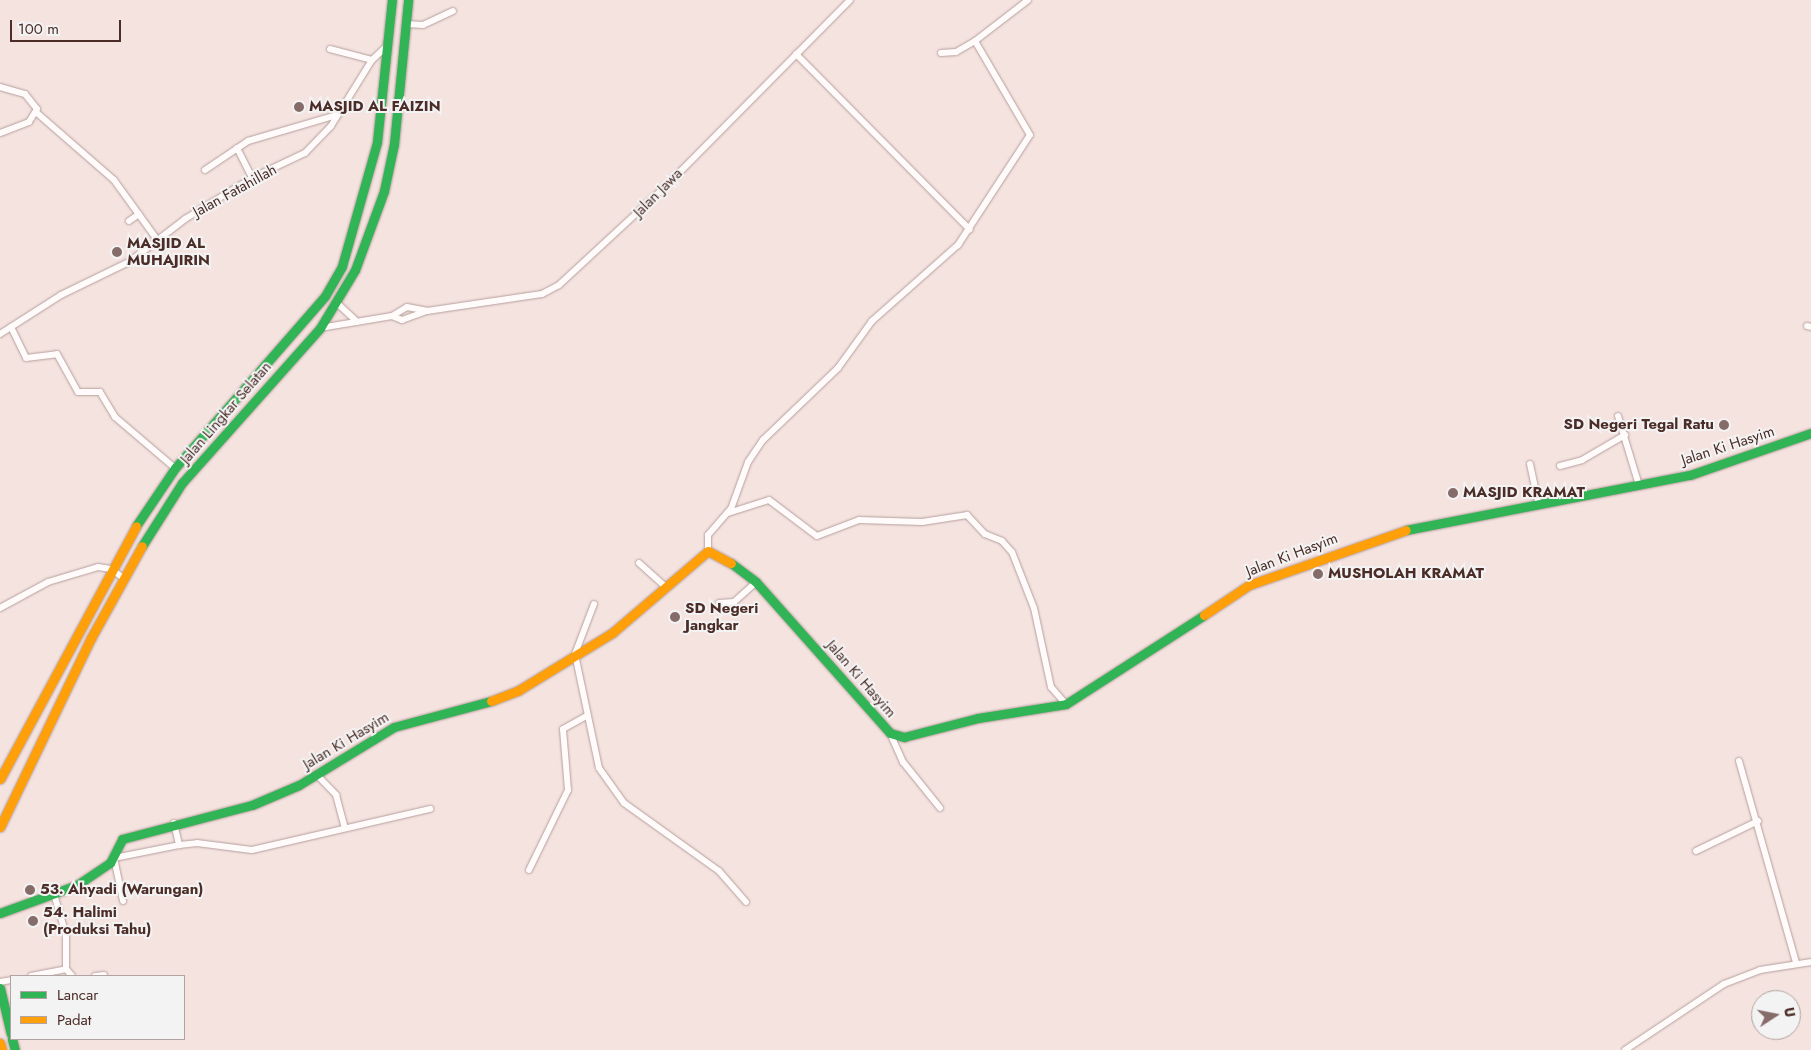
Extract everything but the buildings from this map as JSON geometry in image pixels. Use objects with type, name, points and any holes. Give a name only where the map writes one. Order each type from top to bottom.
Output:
[{"type":"main road","name":"Jalan Lingkar Selatan","points":[[0,779],[111,569],[175,468],[326,296],[342,266],[377,142],[392,0]]},
{"type":"main road","name":"Jalan Lingkar Selatan","points":[[0,827],[91,638],[182,483],[320,328],[338,304],[355,270],[384,191],[394,144],[408,0]]},
{"type":"main road","points":[[342,266],[355,270]]},
{"type":"main road","name":"Jalan Ki Hasyim","points":[[0,913],[77,885],[114,858],[122,838],[174,823],[252,805],[318,775],[394,726],[503,697],[612,633],[708,551],[718,553],[756,582],[890,733],[904,737],[978,718],[1066,704],[1261,580],[1424,524],[1638,482],[1698,473],[1811,432]]},
{"type":"main road","points":[[0,988],[10,1030]]},
{"type":"main road","points":[[0,1043],[2,1050]]},
{"type":"street","name":"Jalan Jawa","points":[[392,316],[402,320],[427,311],[542,294],[559,286],[667,185],[850,0]]},
{"type":"street","points":[[941,52],[956,52],[975,41],[1028,0]]},
{"type":"street","points":[[406,24],[423,25],[453,11]]},
{"type":"street","points":[[708,551],[708,535],[726,513],[748,462],[763,440],[838,368],[872,321],[970,230],[1031,131],[975,41]]},
{"type":"street","name":"Jalan Fatahillah","points":[[0,334],[61,294],[108,275],[252,178],[305,153],[337,115],[372,60],[388,46]]},
{"type":"street","points":[[330,49],[372,60]]},
{"type":"street","points":[[796,54],[970,230]]},
{"type":"street","points":[[0,87],[25,94],[36,106],[37,113],[114,180],[158,240]]},
{"type":"street","points":[[0,133],[29,122],[37,113]]},
{"type":"street","points":[[205,170],[237,148],[298,123],[337,115]]},
{"type":"street","points":[[237,148],[252,178]]},
{"type":"street","points":[[128,221],[140,214]]},
{"type":"street","points":[[338,304],[358,322]]},
{"type":"street","name":"Jalan Jawa","points":[[320,328],[392,316],[407,307],[427,311]]},
{"type":"street","points":[[11,326],[26,358],[57,354],[78,392],[100,392],[115,417],[175,468]]},
{"type":"street","points":[[1618,416],[1638,482]]},
{"type":"street","points":[[1560,466],[1582,460],[1625,435]]},
{"type":"street","points":[[1530,464],[1538,503]]},
{"type":"street","points":[[726,513],[769,500],[818,536],[859,520],[922,522],[967,515],[985,534],[1002,541],[1012,552],[1034,608],[1051,687],[1066,704]]},
{"type":"street","points":[[639,562],[666,587]]},
{"type":"street","points":[[0,608],[69,574],[111,569],[125,579]]},
{"type":"street","points":[[719,603],[734,602],[756,582]]},
{"type":"street","points":[[594,604],[576,654],[586,716],[596,759],[616,794],[719,870],[746,902]]},
{"type":"street","points":[[530,870],[568,790],[563,729],[586,716]]},
{"type":"street","points":[[890,733],[903,762],[940,808]]},
{"type":"street","points":[[1739,760],[1758,821],[1796,963]]},
{"type":"street","points":[[318,775],[336,796],[345,828]]},
{"type":"street","points":[[123,901],[114,858],[179,845],[260,849],[430,810]]},
{"type":"street","points":[[1696,851],[1758,821]]},
{"type":"street","points":[[174,823],[179,845]]},
{"type":"street","points":[[54,894],[66,935],[62,954],[66,970],[71,975]]},
{"type":"street","points":[[1625,1050],[1724,984],[1796,963],[1811,962]]},
{"type":"street","points":[[37,975],[66,970]]},
{"type":"traffic: fast","points":[[136,526],[175,468],[325,296],[342,266],[377,142],[392,0]]},
{"type":"traffic: fast","points":[[142,546],[182,483],[320,328],[355,270],[384,191],[394,144],[408,0]]},
{"type":"traffic: fast","points":[[1406,530],[1690,475],[1811,433]]},
{"type":"traffic: fast","points":[[731,563],[756,582],[890,733],[904,737],[978,718],[1066,704],[1204,615]]},
{"type":"traffic: fast","points":[[0,913],[77,885],[110,863],[122,839],[252,805],[299,785],[394,727],[491,701]]},
{"type":"traffic: fast","points":[[0,988],[10,1030]]},
{"type":"traffic: fast","points":[[12,1040],[15,1050]]},
{"type":"traffic: slow","points":[[0,779],[136,526]]},
{"type":"traffic: slow","points":[[1204,615],[1249,585],[1406,530]]},
{"type":"traffic: slow","points":[[0,827],[91,638],[142,546]]},
{"type":"traffic: slow","points":[[491,701],[519,690],[612,633],[708,551],[731,563]]},
{"type":"traffic: slow","points":[[0,1043],[2,1050]]},
{"type":"place","name":"MASJID AL FAIZIN","points":[[299,107]]},
{"type":"place","name":"MASJID AL MUHAJIRIN","points":[[117,252]]},
{"type":"place","name":"SD Negeri Tegal Ratu","points":[[1724,425]]},
{"type":"place","name":"MASJID KRAMAT","points":[[1453,493]]},
{"type":"place","name":"MUSHOLAH KRAMAT","points":[[1318,574]]},
{"type":"place","name":"SD Negeri Jangkar","points":[[675,617]]},
{"type":"place","name":"53. Ahyadi (Warungan)","points":[[30,890]]},
{"type":"place","name":"54. Halimi (Produksi Tahu)","points":[[33,921]]}]
